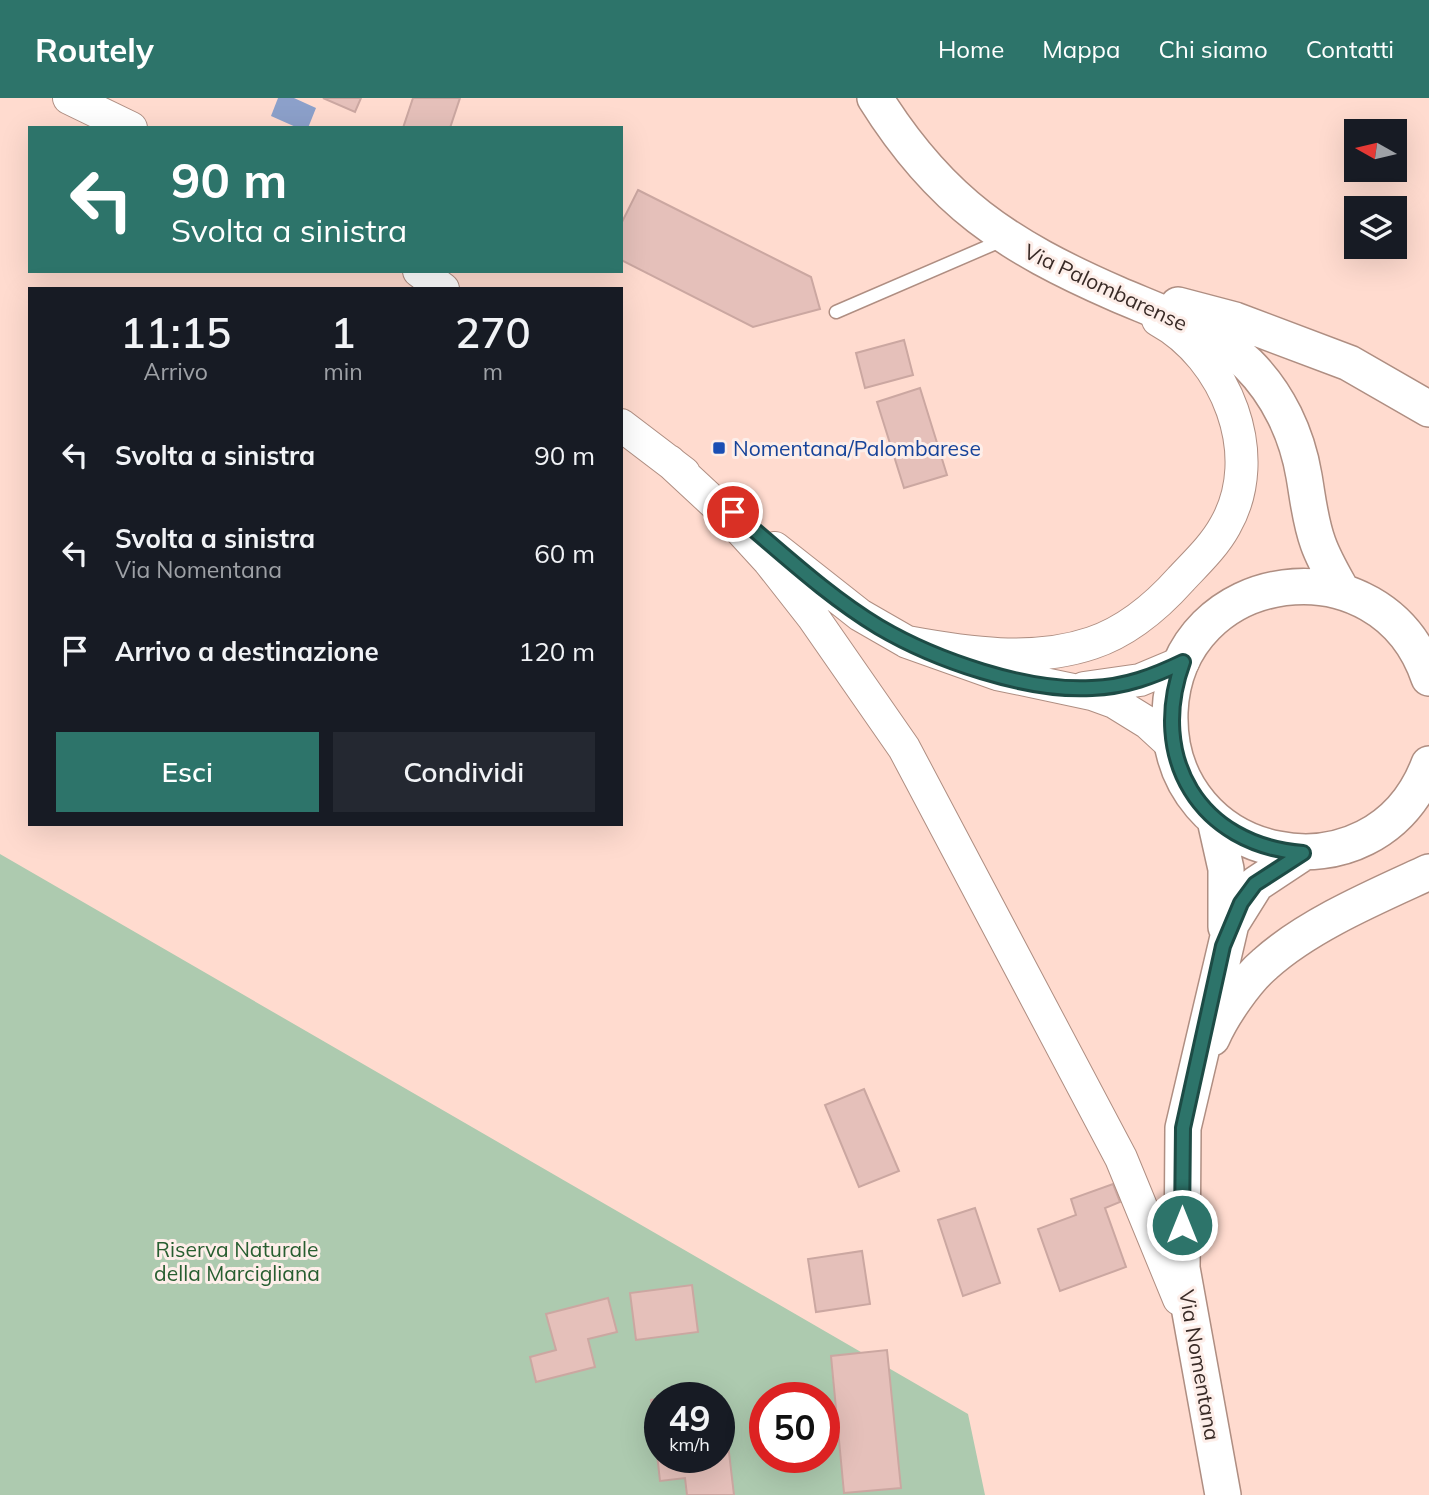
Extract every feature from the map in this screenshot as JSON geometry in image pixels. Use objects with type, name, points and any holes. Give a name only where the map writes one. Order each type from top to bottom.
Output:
[{"type":"main road","name":"Via Palombarense","points":[[875,98],[935,179],[969,212],[1006,239],[1090,282],[1184,323],[1245,362],[1265,383],[1281,408],[1295,440],[1318,543],[1342,591]]},
{"type":"main road","points":[[1090,282],[1235,320],[1349,363],[1429,409]]},
{"type":"main road","name":"Via Palombarense","points":[[1275,588],[1300,545],[1306,492]]},
{"type":"main road","points":[[1429,678],[1422,658],[1402,628],[1372,604],[1342,591],[1320,586],[1275,588],[1245,599],[1212,621],[1183,662],[1170,710],[1173,746],[1184,778],[1194,796],[1216,820],[1261,846],[1303,853],[1335,849],[1366,837],[1386,824],[1421,790],[1429,764]]},
{"type":"main road","name":"Via Nomentana","points":[[1216,820],[1227,883],[1223,946]]},
{"type":"main road","name":"Via Nomentana","points":[[1223,1495],[1182,1268],[1183,1128],[1223,946],[1241,903],[1255,884],[1303,853]]},
{"type":"main road","points":[[1191,1082],[1219,1023],[1264,964],[1326,924],[1429,872]]},
{"type":"street","points":[[69,98],[127,126]]},
{"type":"street","points":[[422,273],[440,287]]},
{"type":"street","points":[[907,642],[983,652],[1030,654],[1060,652],[1092,643],[1140,619],[1162,600],[1212,547],[1226,526],[1238,484],[1241,445],[1236,419],[1227,396],[1214,373],[1177,330],[1090,282]]},
{"type":"street","points":[[623,426],[860,615],[907,642],[996,674],[1092,694],[1131,711],[1173,746]]},
{"type":"street","points":[[669,461],[726,514],[769,561],[813,617],[904,747],[1121,1158],[1172,1279],[1199,1361]]},
{"type":"street","points":[[1065,688],[1092,688],[1140,680],[1183,662]]},
{"type":"lane","points":[[836,312],[1006,239]]},
{"type":"green space","name":"Riserva Naturale della Marcigliana","points":[[0,854],[968,1414],[985,1495],[0,1495]]},
{"type":"water","points":[[278,98],[294,98],[316,108],[309,126],[294,126],[271,116]]},
{"type":"building","points":[[323,98],[361,98],[355,112]]},
{"type":"building","points":[[413,98],[460,98],[451,126],[404,126]]},
{"type":"building","points":[[638,190],[811,277],[820,309],[753,327],[623,261],[623,220]]},
{"type":"building","points":[[904,340],[913,375],[865,388],[856,353]]},
{"type":"building","points":[[920,388],[947,475],[904,488],[877,402]]},
{"type":"building","points":[[864,1089],[899,1171],[859,1187],[825,1105]]},
{"type":"building","points":[[1113,1184],[1120,1202],[1105,1208],[1126,1267],[1060,1291],[1038,1229],[1076,1215],[1071,1199]]},
{"type":"building","points":[[975,1208],[1000,1283],[963,1296],[938,1220]]},
{"type":"building","points":[[862,1251],[870,1304],[816,1312],[808,1259]]},
{"type":"building","points":[[692,1285],[698,1332],[636,1340],[630,1293]]},
{"type":"building","points":[[608,1298],[617,1332],[588,1339],[595,1367],[536,1382],[530,1357],[556,1350],[546,1314]]},
{"type":"building","points":[[887,1350],[901,1488],[844,1493],[840,1451],[840,1382],[833,1382],[831,1356]]},
{"type":"building","points":[[659,1473],[731,1473],[734,1495],[687,1495],[685,1478],[660,1481]]},
{"type":"place","name":"Nomentana/Palombarese","points":[[719,448]]},
{"type":"route","points":[[733,512],[860,615],[907,642],[953,661],[1028,682],[1065,688],[1115,686],[1140,680],[1183,662],[1174,685],[1170,710],[1171,734],[1175,757],[1194,796],[1216,820],[1245,840],[1283,852],[1303,853],[1277,867],[1255,884],[1241,903],[1223,946],[1183,1128],[1182,1225]]}]
